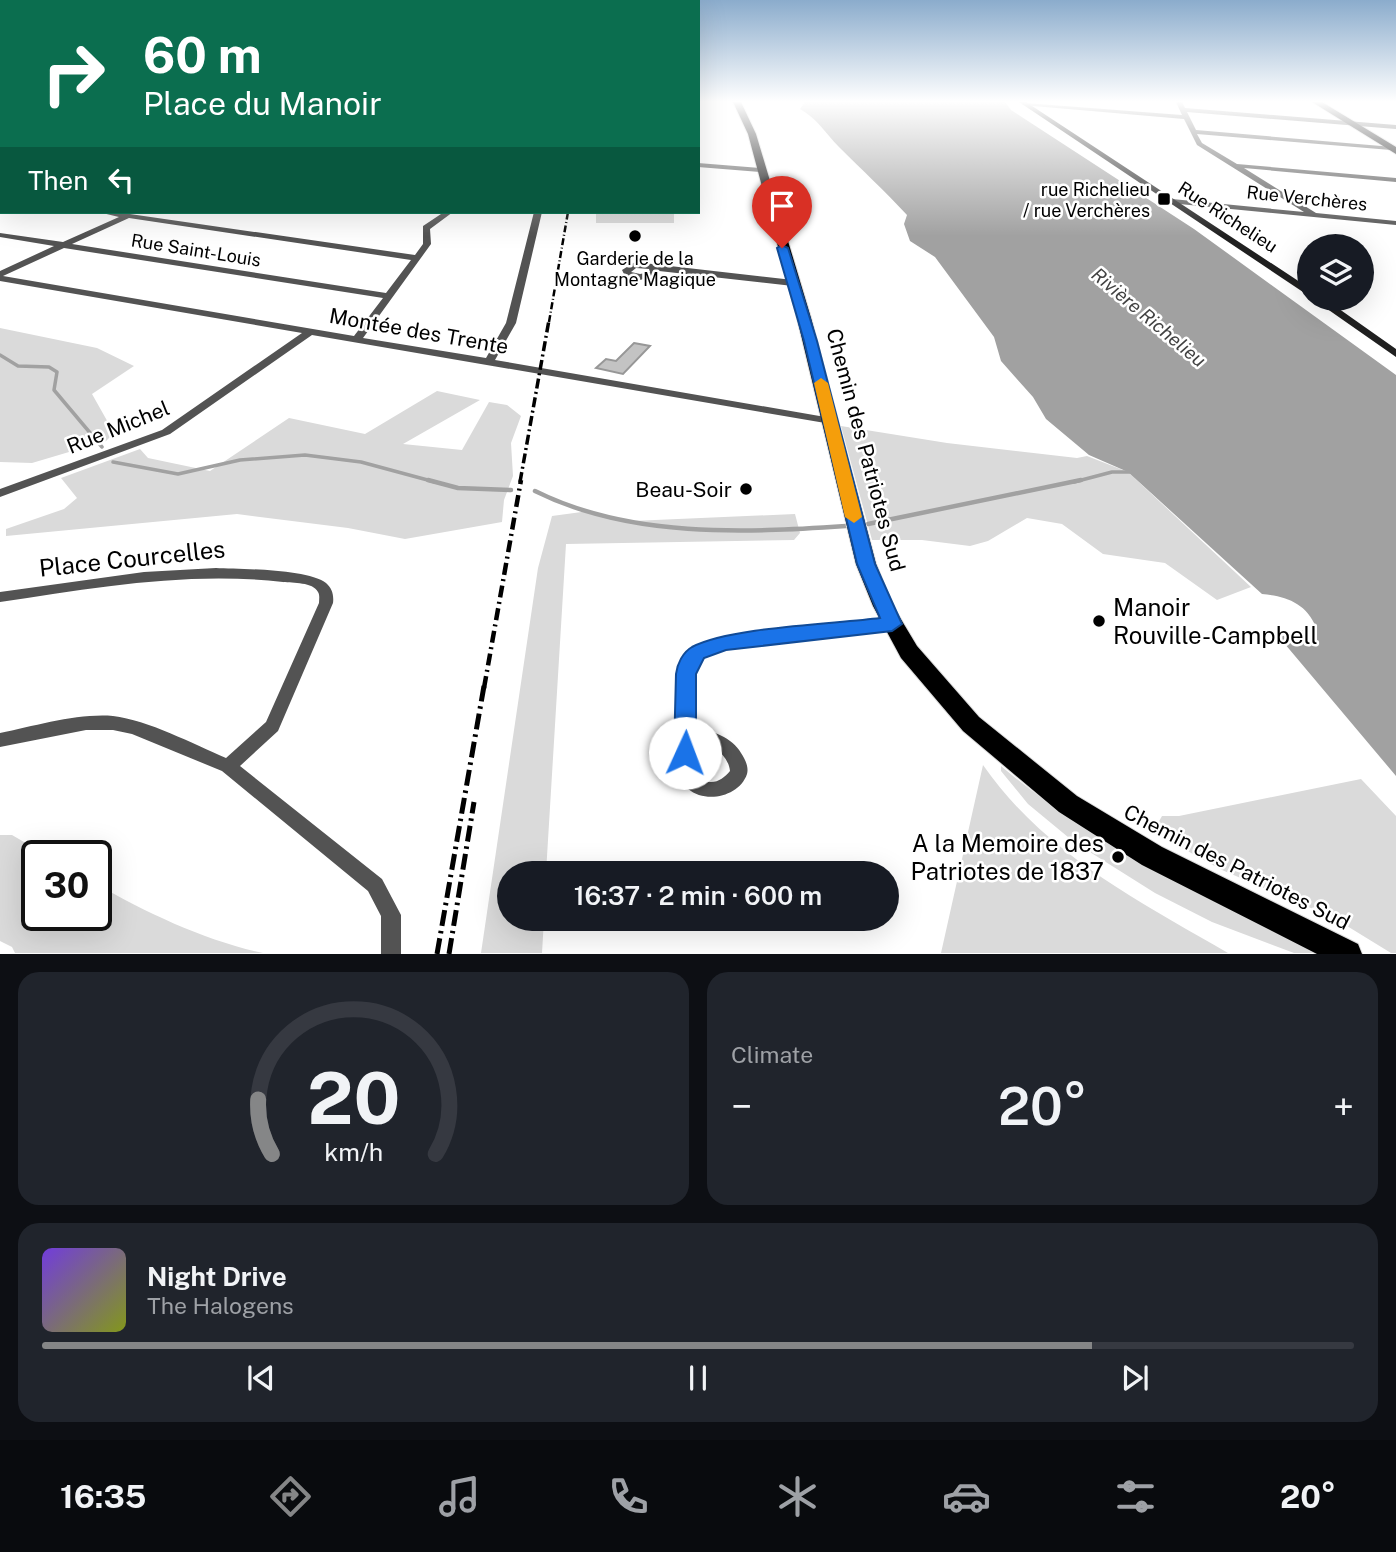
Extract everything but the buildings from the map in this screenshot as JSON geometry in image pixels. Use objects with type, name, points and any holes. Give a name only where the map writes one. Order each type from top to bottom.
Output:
[{"type":"main road","name":"Chemin des Patriotes Sud","points":[[755,147],[831,421],[866,564],[892,624],[909,652],[953,706],[1008,757],[1068,804],[1152,856],[1348,954]]},
{"type":"main road","name":"Rue Richelieu","points":[[1090,147],[1297,285]]},
{"type":"main road","points":[[1335,311],[1396,354]]},
{"type":"street","points":[[1202,147],[1313,215]]},
{"type":"street","points":[[1375,147],[1394,148]]},
{"type":"street","points":[[700,165],[760,170]]},
{"type":"street","points":[[1235,166],[1396,180]]},
{"type":"street","name":"Rue Verchères","points":[[1172,201],[1396,223]]},
{"type":"street","points":[[0,276],[132,214],[417,258]]},
{"type":"street","points":[[357,339],[428,241],[426,228],[446,214]]},
{"type":"street","points":[[488,362],[511,323],[538,214]]},
{"type":"street","name":"Rue Saint-Louis","points":[[0,234],[387,296]]},
{"type":"street","points":[[655,268],[793,283]]},
{"type":"street","name":"Montée des Trente","points":[[0,276],[831,421]]},
{"type":"street","name":"Rue Michel","points":[[0,493],[166,432],[311,331]]},
{"type":"street","name":"Place Courcelles","points":[[0,597],[218,570],[302,580],[323,587],[327,593],[326,603],[272,726],[228,766]]},
{"type":"street","points":[[687,733],[687,666],[705,649],[725,643],[892,624]]},
{"type":"street","points":[[0,740],[86,723],[113,723],[135,728],[228,766],[375,884],[391,915],[391,954]]},
{"type":"shaded area","points":[[596,214],[674,214],[674,223],[596,223]]},
{"type":"shaded area","points":[[0,328],[97,348],[134,366],[92,394],[114,433],[106,441],[32,463],[0,462]]},
{"type":"shaded area","points":[[437,391],[480,400],[403,444],[462,450],[489,402],[507,405],[521,416],[511,443],[513,476],[504,500],[502,522],[405,539],[348,528],[237,514],[6,536],[6,529],[64,509],[77,498],[61,478],[140,449],[148,458],[210,471],[289,418],[365,434]]},
{"type":"shaded area","points":[[841,426],[947,443],[1077,458],[1087,456],[1128,472],[1251,587],[1217,600],[1165,563],[1103,554],[1062,524],[1027,518],[988,541],[970,546],[922,540],[872,540]]},
{"type":"shaded area","points":[[589,511],[632,521],[795,514],[800,533],[794,540],[566,544],[547,861],[497,861],[497,931],[543,931],[542,953],[481,953],[538,568],[552,516]]},
{"type":"shaded area","points":[[983,765],[1007,796],[1034,824],[1064,849],[1127,894],[1228,953],[941,953]]},
{"type":"shaded area","points":[[1001,766],[1076,822],[1115,847],[1196,891],[1322,953],[1294,953],[1212,922],[1155,893],[1074,842],[1028,804],[1001,771]]},
{"type":"shaded area","points":[[1361,779],[1396,816],[1396,953],[1391,953],[1334,918],[1222,870],[1153,832],[1162,816],[1179,816]]},
{"type":"shaded area","points":[[0,835],[12,835],[21,840],[21,931],[112,931],[112,892],[177,925],[263,953],[15,953],[12,947],[0,941]]},
{"type":"water","name":"Rivière Richelieu","points":[[839,147],[1067,147],[1194,229],[1297,303],[1297,311],[1307,311],[1396,375],[1396,776],[1279,637],[1316,627],[1307,612],[1287,599],[1262,594],[1128,472],[1089,455],[1046,419],[1033,397],[1001,361],[994,337],[935,257],[910,241],[904,224],[907,215]]},
{"type":"waterway","points":[[0,355],[18,366],[49,367],[57,372],[54,390],[102,447]]},
{"type":"waterway","points":[[113,462],[178,474],[240,460],[305,455],[361,462],[435,482]]},
{"type":"waterway","points":[[1074,482],[1112,472],[1130,472]]},
{"type":"waterway","points":[[428,480],[458,488],[511,490]]},
{"type":"waterway","points":[[868,524],[1081,480]]},
{"type":"waterway","points":[[535,491],[571,506],[648,525],[728,530],[846,526]]},
{"type":"railway","points":[[549,322],[568,214]]},
{"type":"railway","points":[[520,482],[549,320]]},
{"type":"railway","points":[[484,688],[521,480]]},
{"type":"railway","points":[[437,954],[484,686]]},
{"type":"railway","points":[[449,954],[474,802]]},
{"type":"slow traffic","points":[[821,383],[854,517]]},
{"type":"place","name":"rue Richelieu / rue Verchères","points":[[1164,199]]},
{"type":"place","name":"Garderie de la Montagne Magique","points":[[635,236]]},
{"type":"place","name":"Beau-Soir","points":[[746,489]]},
{"type":"place","name":"Manoir Rouville-Campbell","points":[[1099,621]]},
{"type":"place","name":"A la Memoire des Patriotes de 1837","points":[[1118,857]]},
{"type":"route","points":[[685,753],[686,674],[687,666],[697,653],[725,643],[892,624],[866,564],[811,341],[782,248]]}]
